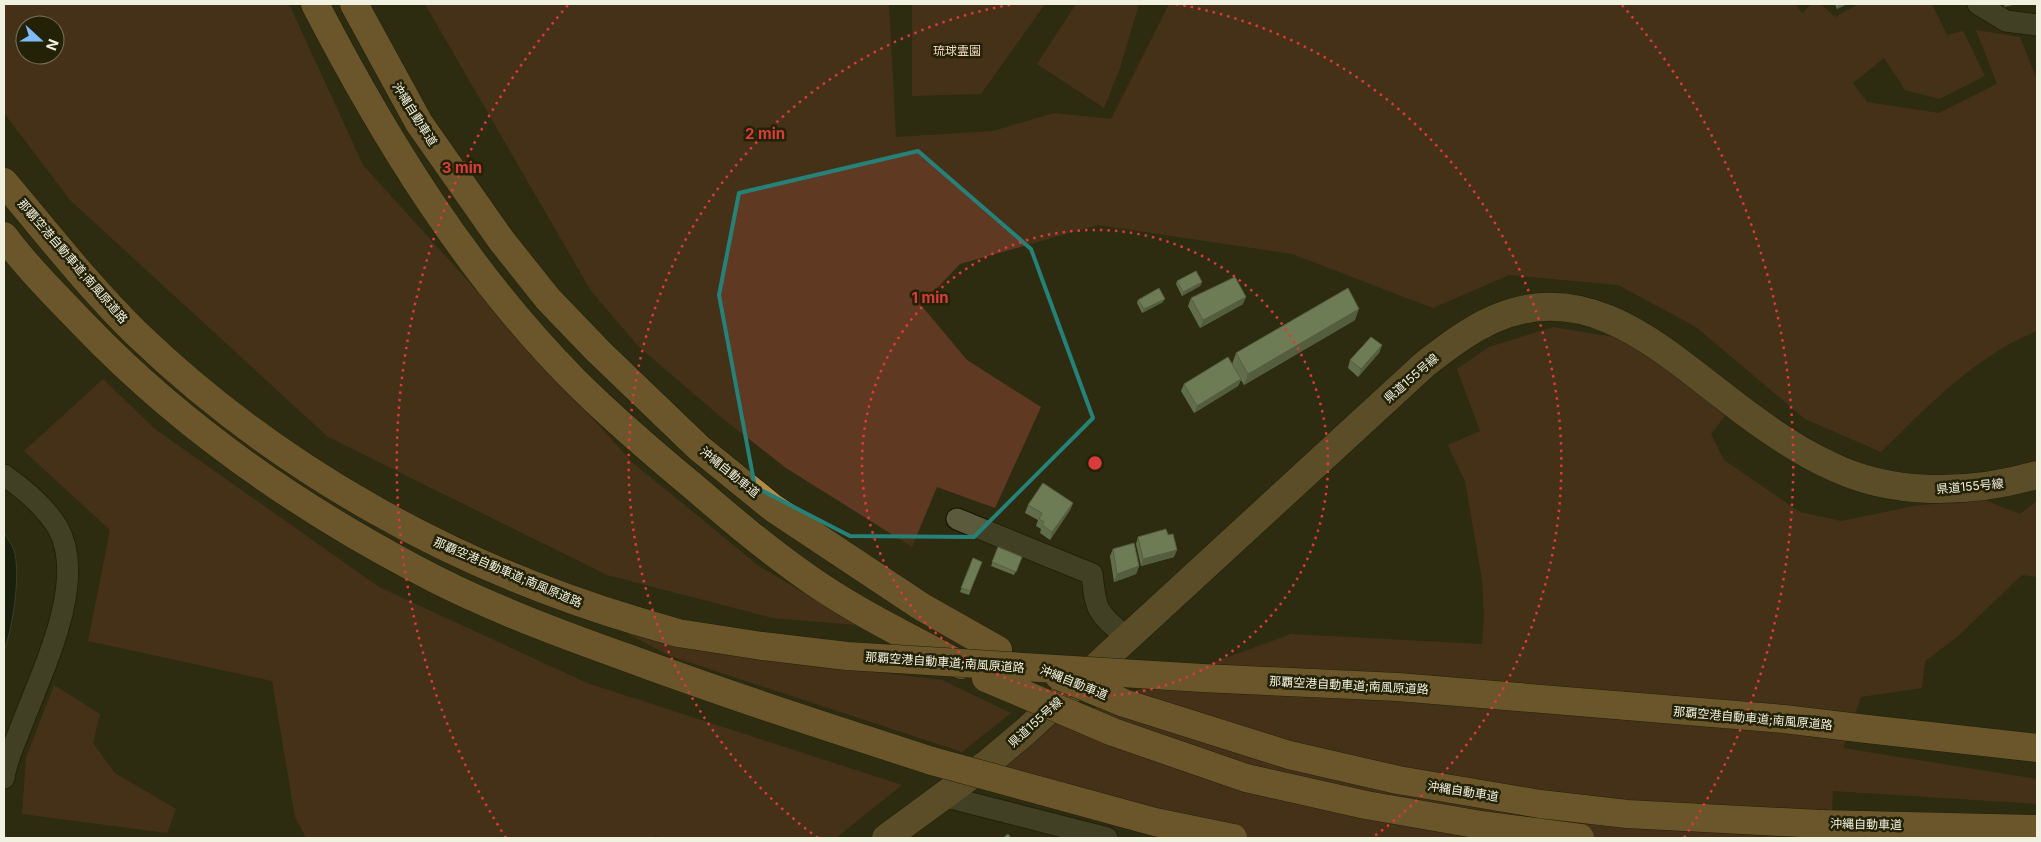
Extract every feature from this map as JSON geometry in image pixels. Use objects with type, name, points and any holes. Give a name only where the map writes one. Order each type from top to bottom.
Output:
[{"type":"highway","points":[[315,4],[353,77],[390,140],[437,212],[525,326],[574,380],[651,451],[801,574],[868,615],[986,678],[1113,732],[1246,778],[1366,805],[1580,838]]},
{"type":"highway","name":"沖縄自動車道","points":[[354,4],[419,123],[468,193],[548,299],[598,351],[700,448],[773,508],[922,607],[998,650],[1124,703],[1289,756],[1398,780],[1601,812],[1820,824],[2037,829]]},
{"type":"highway","name":"那覇空港自動車道;南風原道路","points":[[4,182],[93,288],[180,373],[255,433],[336,489],[432,540],[574,602],[678,633],[762,646],[848,656],[1202,678],[1398,686],[1784,720],[2037,748]]},
{"type":"highway","points":[[4,236],[110,352],[159,396],[232,455],[323,516],[413,568],[544,628],[718,691],[932,761],[1154,822],[1232,838]]},
{"type":"main road","name":"県道155号線","points":[[886,838],[988,763],[1020,736],[1425,364],[1457,339],[1494,318],[1531,308],[1570,308],[1598,314],[1622,324],[1668,352],[1726,398],[1799,449],[1829,465],[1867,479],[1903,487],[1943,490],[2008,483],[2037,475]]},
{"type":"street","points":[[1978,4],[2006,21],[2037,25]]},
{"type":"street","points":[[4,475],[28,492],[58,528],[67,553],[69,581],[61,619],[4,778]]},
{"type":"street","points":[[957,519],[1092,574],[1095,605],[1099,612],[1126,637]]},
{"type":"street","points":[[943,796],[1059,832],[1107,838]]},
{"type":"highlighted area","points":[[918,151],[1031,249],[1093,418],[974,537],[850,536],[755,487],[719,295],[739,193]]},
{"type":"green space","points":[[4,4],[289,4],[363,165],[632,462],[759,566],[857,625],[773,618],[607,575],[328,437],[70,200],[4,113]]},
{"type":"green space","points":[[425,4],[889,4],[896,137],[993,131],[1054,113],[1111,119],[1169,4],[1795,4],[1802,13],[1812,4],[1821,4],[1835,17],[1859,4],[1932,4],[1947,35],[1963,31],[1985,76],[1939,99],[1905,90],[1884,58],[1853,83],[1867,102],[1939,113],[1997,84],[1976,30],[2020,37],[2037,80],[2037,331],[2014,341],[1973,368],[1935,400],[1881,452],[1805,419],[1696,327],[1618,285],[1509,275],[1433,308],[1292,254],[1098,225],[960,264],[921,305],[967,360],[1041,407],[995,508],[937,487],[912,547],[786,468],[722,418],[638,346],[591,291]]},
{"type":"green space","name":"琉球霊園","points":[[912,4],[1045,4],[981,94],[912,96]]},
{"type":"green space","points":[[1076,4],[1139,4],[1120,68],[1104,108],[1037,64]]},
{"type":"green space","points":[[1553,327],[1614,337],[1664,365],[1725,416],[1711,434],[1724,460],[1800,512],[1841,521],[1914,506],[1982,499],[2020,514],[2037,501],[2037,577],[2022,575],[1957,637],[1925,661],[1922,688],[1861,697],[1843,748],[2037,779],[2037,804],[1833,791],[1831,838],[1186,838],[1008,796],[1008,761],[1050,726],[1151,685],[1291,634],[1482,644],[1484,614],[1482,580],[1465,481],[1448,445],[1480,431],[1457,369],[1489,347]]},
{"type":"green space","points":[[103,379],[155,429],[379,587],[587,683],[902,785],[836,838],[666,838],[654,836],[653,838],[306,838],[295,817],[272,681],[88,641],[110,530],[24,451]]},
{"type":"green space","points":[[623,631],[783,661],[942,680],[1011,713],[962,752],[670,656]]},
{"type":"green space","points":[[54,685],[100,714],[93,743],[115,773],[176,809],[167,833],[22,814],[26,758]]},
{"type":"shaded area","points":[[4,533],[14,550],[17,572],[13,615],[4,650]]},
{"type":"building","points":[[1196,271],[1202,282],[1183,292],[1177,281]]},
{"type":"building","points":[[1235,277],[1246,297],[1203,320],[1191,298]]},
{"type":"building","points":[[1159,288],[1165,299],[1144,309],[1138,300]]},
{"type":"building","points":[[1348,288],[1359,309],[1248,374],[1236,353]]},
{"type":"building","points":[[1371,337],[1382,345],[1361,369],[1350,360]]},
{"type":"building","points":[[1228,357],[1241,379],[1197,406],[1184,384]]},
{"type":"building","points":[[1043,483],[1073,503],[1052,532],[1042,525],[1044,522],[1039,519],[1042,513],[1028,505]]},
{"type":"building","points":[[1166,529],[1168,535],[1173,534],[1177,550],[1143,559],[1138,537]]},
{"type":"building","points":[[1134,543],[1139,566],[1117,574],[1113,549]]},
{"type":"building","points":[[998,547],[1022,557],[1016,572],[992,562]]},
{"type":"building","points":[[973,558],[982,562],[970,591],[961,588]]},
{"type":"building","points":[[1008,834],[1011,838],[1003,838]]}]
